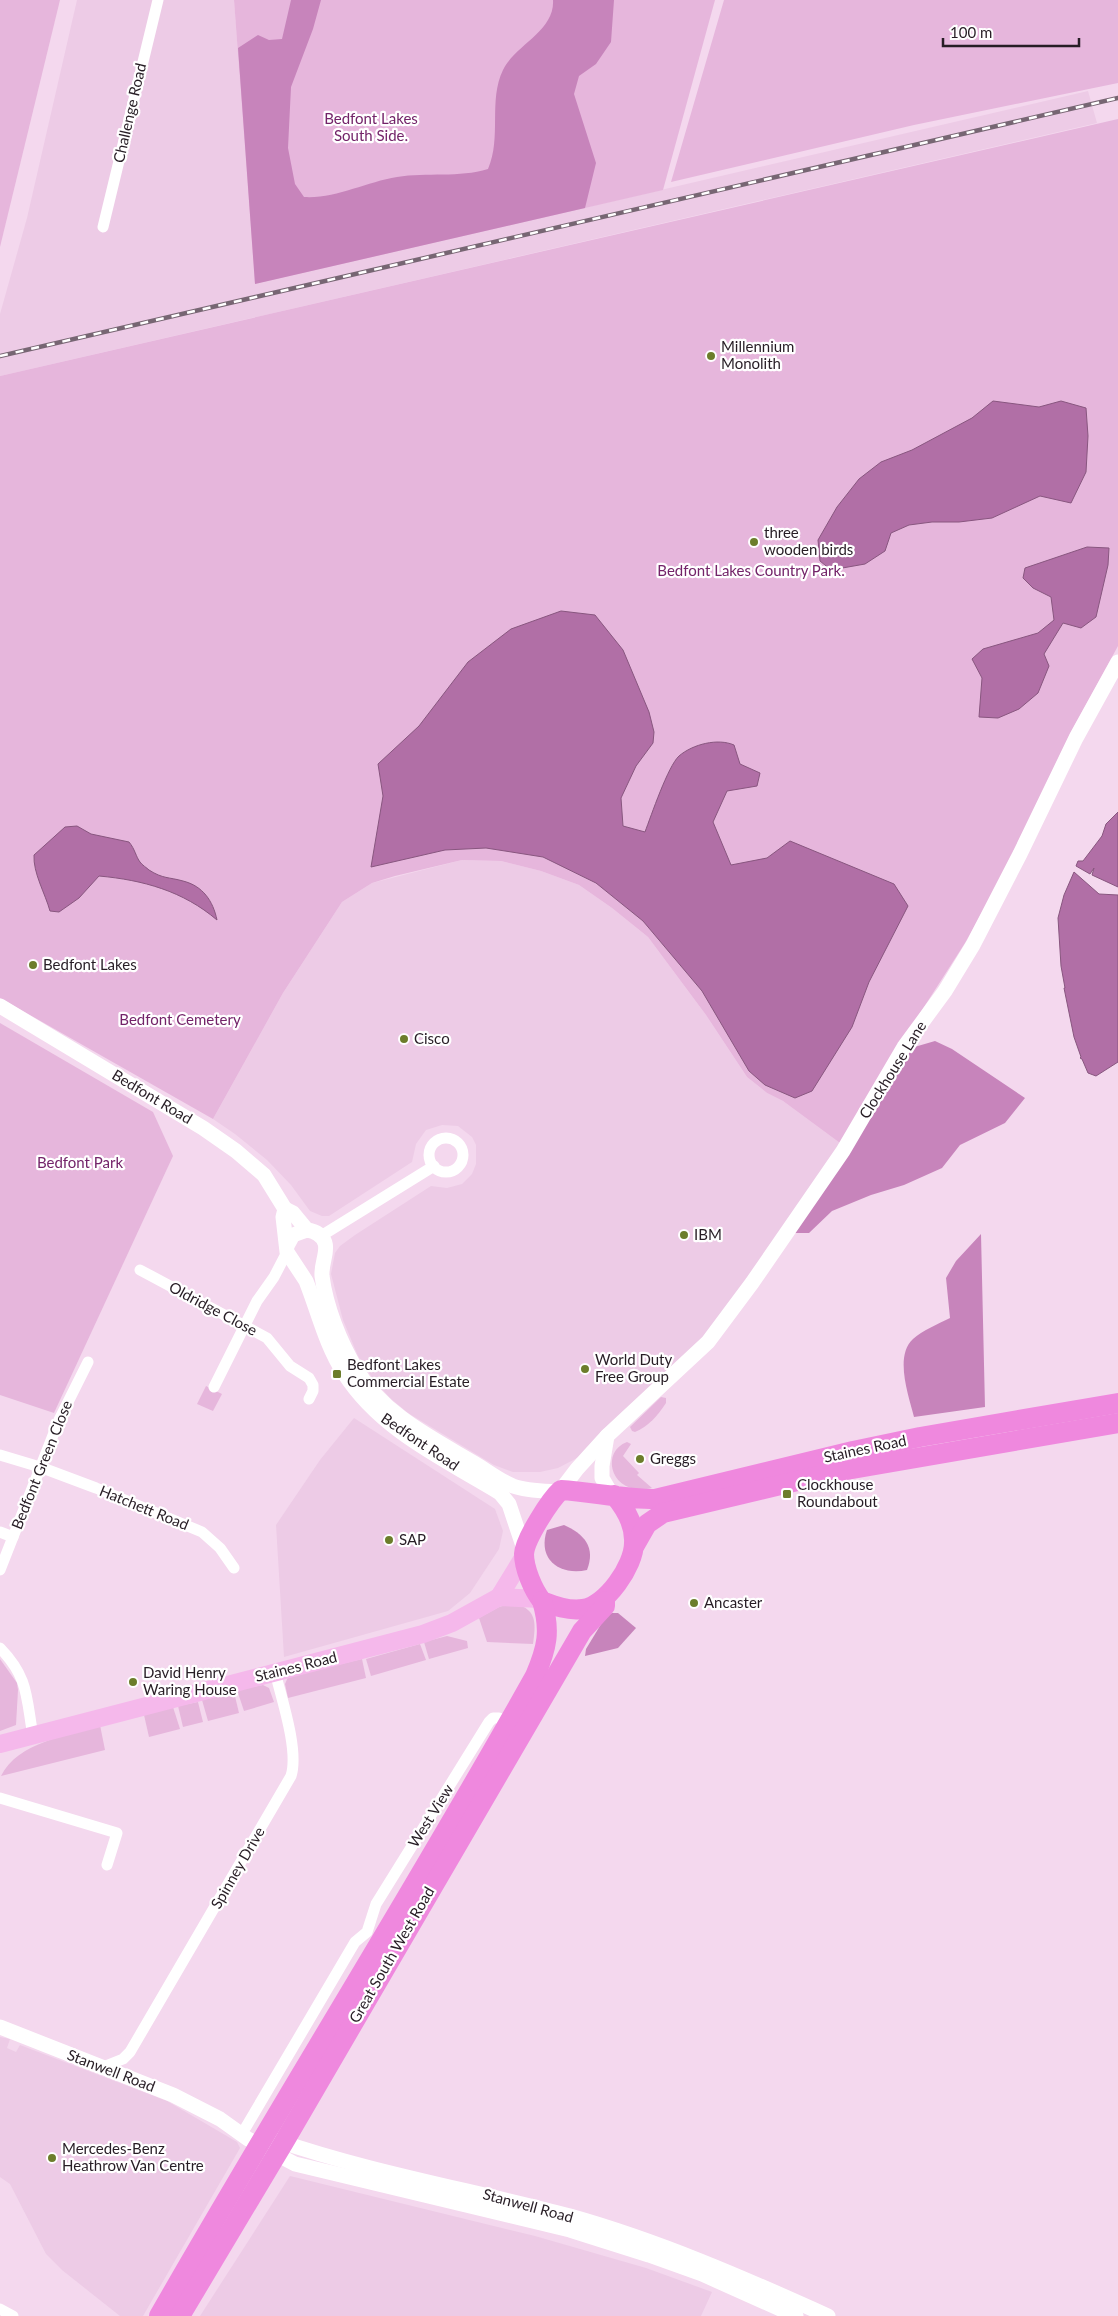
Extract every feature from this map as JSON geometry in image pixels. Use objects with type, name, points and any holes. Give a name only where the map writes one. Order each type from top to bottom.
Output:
[{"type":"highway","name":"Staines Road","points":[[613,1495],[639,1499],[655,1498],[853,1450],[1118,1403]]},
{"type":"highway","name":"Staines Road","points":[[634,1545],[647,1524],[663,1513],[742,1493],[897,1460],[988,1447],[1118,1423]]},
{"type":"highway","points":[[560,1491],[613,1495],[630,1519],[634,1545],[628,1566],[606,1596],[590,1607],[582,1609],[566,1609],[541,1600],[528,1575],[524,1554],[538,1524],[560,1491]]},
{"type":"highway","name":"Great South West Road","points":[[160,2316],[209,2228],[267,2142],[582,1630],[605,1606],[606,1596]]},
{"type":"highway","name":"Great South West Road","points":[[180,2316],[267,2142],[327,2033],[373,1936],[509,1723],[536,1676],[548,1637],[548,1621],[541,1600]]},
{"type":"main road","name":"Staines Road","points":[[0,1744],[423,1634],[452,1623],[499,1597],[524,1554]]},
{"type":"main road","points":[[499,1597],[541,1600]]},
{"type":"street","name":"Challenge Road","points":[[103,227],[158,0]]},
{"type":"street","name":"Clockhouse Lane","points":[[560,1491],[577,1469],[608,1436],[708,1342],[752,1284],[843,1151],[904,1047],[945,991],[973,945],[1020,854],[1076,738],[1118,662]]},
{"type":"street","name":"Bedfont Road","points":[[0,1006],[203,1128],[236,1151],[264,1175],[285,1209],[293,1213],[326,1247],[322,1262],[324,1288],[337,1329],[356,1370],[389,1408],[413,1427],[513,1486],[560,1491]]},
{"type":"street","points":[[214,1387],[257,1301],[274,1277],[293,1236],[314,1233],[434,1166]]},
{"type":"street","name":"Bedfont Road","points":[[285,1209],[283,1217],[287,1249],[291,1261],[298,1267],[306,1281],[343,1372],[368,1406],[412,1439],[500,1493],[509,1504],[524,1554]]},
{"type":"street","points":[[274,1277],[298,1267],[309,1268],[322,1262]]},
{"type":"street","name":"Oldridge Close","points":[[140,1270],[267,1338],[290,1366],[310,1378],[313,1384],[310,1399]]},
{"type":"street","name":"Bedfont Green Close","points":[[0,1570],[69,1398],[88,1362]]},
{"type":"street","points":[[608,1436],[602,1466],[602,1478],[613,1495]]},
{"type":"street","name":"Hatchett Road","points":[[0,1455],[40,1467],[202,1532],[220,1548],[234,1568]]},
{"type":"street","points":[[0,1532],[13,1537]]},
{"type":"street","points":[[0,1648],[10,1658],[25,1682],[33,1736]]},
{"type":"street","name":"Spinney Drive","points":[[103,2067],[123,2059],[130,2052],[291,1776],[294,1768],[294,1753],[275,1672]]},
{"type":"street","points":[[0,1798],[117,1833],[107,1865]]},
{"type":"street","name":"Stanwell Road","points":[[0,2027],[173,2095],[267,2142],[295,2164],[570,2230],[649,2255],[757,2297],[796,2316]]},
{"type":"street","name":"Spinney Drive","points":[[124,2076],[130,2052]]},
{"type":"street","name":"Stanwell Road","points":[[220,2119],[229,2127],[267,2142],[552,2212],[633,2236],[704,2262],[828,2316]]},
{"type":"street","points":[[0,2309],[13,2316]]},
{"type":"shaded area","points":[[77,0],[234,0],[255,284],[1088,91],[1097,123],[0,376],[0,314],[27,218]]},
{"type":"shaded area","points":[[291,0],[321,0],[313,29],[291,87],[288,148],[295,184],[304,197],[316,197],[339,193],[397,177],[466,173],[488,169],[494,144],[496,94],[503,70],[516,53],[548,20],[552,11],[553,0],[614,0],[611,42],[596,64],[579,76],[574,94],[596,163],[585,208],[255,284],[238,48],[258,35],[269,40],[282,39]]},
{"type":"shaded area","points":[[993,401],[1039,407],[1061,401],[1086,408],[1088,436],[1086,472],[1071,503],[1040,496],[992,518],[909,525],[891,533],[885,551],[865,564],[831,570],[820,561],[818,540],[837,507],[859,479],[881,462],[912,450],[972,418]]},
{"type":"shaded area","points":[[1087,547],[1109,548],[1108,565],[1096,617],[1081,628],[1063,623],[1044,654],[1049,666],[1038,693],[1019,709],[998,718],[979,717],[982,678],[972,659],[983,649],[1038,633],[1054,620],[1051,597],[1033,588],[1023,578],[1025,568]]},
{"type":"shaded area","points":[[561,611],[595,615],[623,650],[649,712],[654,732],[653,743],[636,766],[621,798],[623,826],[645,832],[665,780],[679,756],[698,745],[713,742],[728,743],[734,745],[740,764],[760,773],[757,786],[727,791],[713,822],[731,865],[767,858],[790,841],[894,884],[908,906],[869,982],[852,1027],[812,1091],[795,1098],[765,1085],[749,1071],[702,991],[643,921],[596,883],[543,857],[486,848],[445,850],[371,867],[383,796],[378,764],[419,726],[468,662],[511,629]]},
{"type":"shaded area","points":[[1118,812],[1118,887],[1092,875],[1094,868],[1090,874],[1076,866],[1078,861],[1083,861],[1102,836],[1106,824]]},
{"type":"shaded area","points":[[77,826],[91,834],[129,842],[137,858],[149,870],[162,876],[190,883],[206,895],[213,907],[217,920],[190,901],[176,894],[131,880],[99,876],[79,898],[59,912],[50,911],[37,876],[34,855],[65,827]]},
{"type":"shaded area","points":[[462,860],[501,861],[541,871],[579,885],[612,908],[648,937],[706,1015],[747,1077],[840,1143],[730,1322],[604,1444],[558,1468],[540,1472],[513,1472],[494,1465],[408,1413],[390,1398],[373,1379],[358,1356],[343,1320],[331,1274],[335,1253],[340,1246],[355,1235],[431,1186],[447,1188],[462,1184],[472,1174],[476,1164],[476,1145],[472,1137],[458,1126],[442,1125],[426,1130],[416,1144],[412,1162],[329,1216],[322,1216],[310,1211],[291,1185],[267,1160],[213,1119],[283,993],[342,902],[372,883]]},
{"type":"shaded area","points":[[1074,872],[1099,894],[1118,895],[1118,1062],[1096,1076],[1088,1073],[1080,1058],[1074,1037],[1061,966],[1058,918],[1064,895]]},
{"type":"shaded area","points":[[935,1041],[952,1049],[1025,1098],[1005,1123],[960,1145],[942,1168],[904,1185],[871,1195],[832,1211],[809,1233],[793,1233],[911,1048]]},
{"type":"shaded area","points":[[981,1234],[985,1407],[914,1417],[904,1377],[904,1356],[907,1346],[921,1333],[950,1318],[946,1278],[956,1261]]},
{"type":"shaded area","name":"SAP","points":[[354,1418],[495,1509],[503,1531],[499,1549],[470,1593],[448,1611],[284,1657],[276,1525],[320,1460]]},
{"type":"shaded area","points":[[564,1525],[577,1533],[586,1542],[590,1555],[587,1570],[577,1571],[559,1568],[548,1557],[545,1549],[547,1530]]},
{"type":"shaded area","points":[[618,1613],[636,1628],[618,1648],[585,1656],[586,1649],[606,1616]]},
{"type":"shaded area","points":[[0,2037],[10,2039],[7,2048],[16,2052],[20,2045],[167,2101],[237,2142],[240,2148],[143,2316],[120,2316],[62,2270],[46,2254],[10,2184],[0,2177]]},
{"type":"shaded area","points":[[290,2176],[535,2236],[646,2268],[712,2292],[701,2316],[200,2316]]},
{"type":"green space","points":[[0,0],[60,0],[0,247]]},
{"type":"green space","name":"Bedfont Lakes South Side.","points":[[234,0],[715,0],[663,190],[255,284]]},
{"type":"green space","points":[[724,0],[1118,0],[1118,83],[914,125],[671,182]]},
{"type":"green space","name":"Bedfont Lakes Country Park.","points":[[1118,119],[1118,646],[1072,730],[1001,878],[965,943],[840,1143],[747,1077],[706,1015],[648,937],[579,885],[541,871],[501,861],[462,860],[395,876],[372,883],[342,902],[283,993],[213,1119],[0,998],[0,376]]},
{"type":"green space","name":"Bedfont Park","points":[[0,1023],[153,1112],[173,1156],[54,1413],[0,1395]]},
{"type":"green space","points":[[206,1386],[222,1394],[213,1411],[197,1404]]},
{"type":"green space","points":[[661,1397],[666,1398],[666,1403],[656,1416],[640,1430],[632,1431],[630,1427]]},
{"type":"green space","points":[[627,1442],[631,1444],[623,1456],[639,1473],[637,1475],[652,1488],[638,1489],[627,1486],[619,1480],[614,1472],[612,1464],[613,1455],[618,1447]]},
{"type":"green space","points":[[513,1603],[527,1609],[531,1613],[535,1629],[533,1644],[487,1642],[479,1618],[499,1607]]},
{"type":"green space","points":[[447,1636],[467,1641],[468,1648],[429,1659],[424,1642]]},
{"type":"green space","points":[[420,1644],[426,1660],[371,1676],[366,1659]]},
{"type":"green space","points":[[0,1659],[17,1683],[18,1690],[16,1725],[0,1731]]},
{"type":"green space","points":[[362,1659],[366,1678],[288,1698],[285,1684],[288,1677]]},
{"type":"green space","points":[[263,1685],[269,1688],[274,1702],[244,1711],[237,1690]]},
{"type":"green space","points":[[234,1692],[239,1713],[208,1721],[202,1700]]},
{"type":"green space","points":[[198,1702],[203,1722],[183,1727],[178,1706]]},
{"type":"green space","points":[[173,1707],[180,1729],[149,1737],[144,1715]]},
{"type":"green space","points":[[100,1725],[105,1750],[1,1776],[9,1764],[31,1748],[59,1737]]},
{"type":"railway","points":[[0,356],[1118,98]]},
{"type":"place","name":"Millennium Monolith","points":[[711,356]]},
{"type":"place","name":"three wooden birds","points":[[754,542]]},
{"type":"place","name":"Bedfont Lakes","points":[[33,965]]},
{"type":"place","name":"Cisco","points":[[404,1039]]},
{"type":"place","name":"IBM","points":[[684,1235]]},
{"type":"place","name":"World Duty Free Group","points":[[585,1369]]},
{"type":"place","name":"Bedfont Lakes Commercial Estate","points":[[337,1374]]},
{"type":"place","name":"Greggs","points":[[640,1459]]},
{"type":"place","name":"Clockhouse Roundabout","points":[[787,1494]]},
{"type":"place","name":"SAP","points":[[389,1540]]},
{"type":"place","name":"Ancaster","points":[[694,1603]]},
{"type":"place","name":"David Henry Waring House","points":[[133,1682]]},
{"type":"place","name":"Mercedes-Benz Heathrow Van Centre","points":[[52,2158]]},
{"type":"park label","name":"Bedfont Cemetery","points":[[180,1020]]}]
